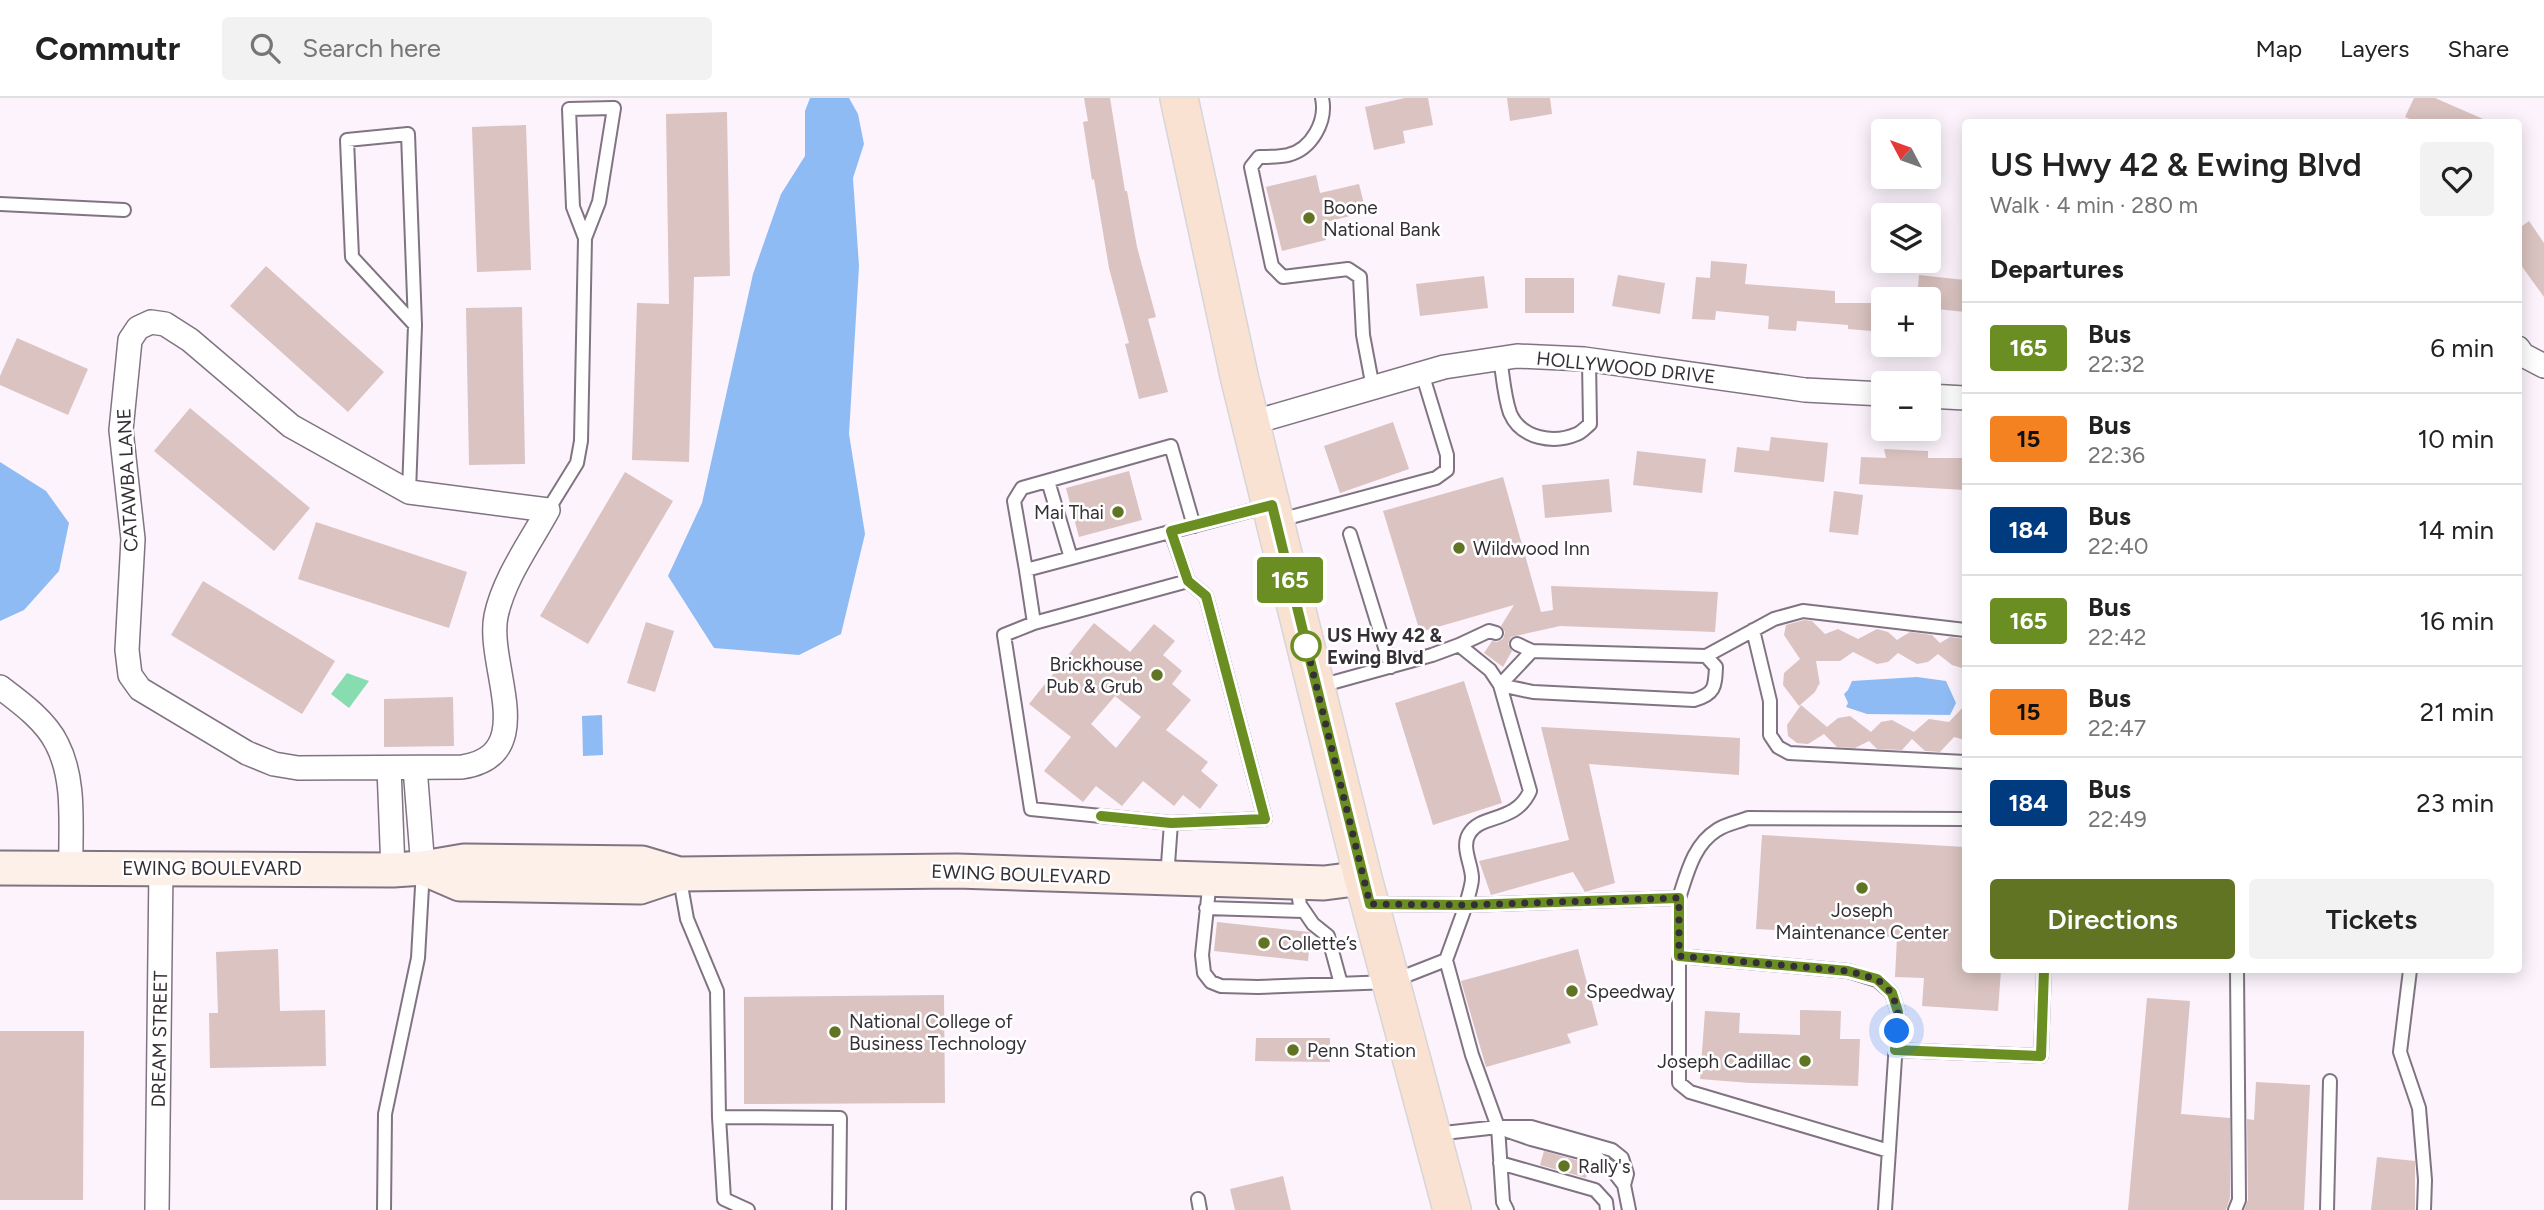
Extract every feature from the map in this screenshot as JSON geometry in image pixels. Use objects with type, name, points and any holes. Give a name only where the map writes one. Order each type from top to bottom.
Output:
[{"type":"main road","points":[[1179,98],[1240,380],[1366,891],[1452,1210]]},
{"type":"street","name":"CATAWBA LANE","points":[[150,322],[165,324],[178,331],[290,426],[409,492],[548,510],[506,588],[496,617],[495,643],[506,723],[503,739],[496,751],[486,760],[474,765],[415,768],[298,768],[260,759],[149,696],[130,675],[127,650],[133,539],[121,430],[133,334],[144,325],[150,322]]},
{"type":"street","name":"HOLLYWOOD DRIVE","points":[[1251,423],[1444,367],[1500,358],[1557,356],[1805,390],[1871,393]]},
{"type":"street","points":[[1941,397],[1962,398]]},
{"type":"street","points":[[0,687],[47,728],[64,760],[69,786],[71,867]]},
{"type":"street","points":[[389,768],[408,869]]},
{"type":"street","points":[[408,869],[415,768]]},
{"type":"street","name":"DREAM STREET","points":[[158,1210],[161,867]]},
{"type":"street","name":"EWING BOULEVARD","points":[[0,868],[408,869],[460,884],[640,887],[679,874],[957,871],[1167,878],[1208,894],[1300,896],[1324,883],[1366,891]]},
{"type":"lane","points":[[1322,98],[1324,108],[1315,137],[1290,155],[1259,157],[1251,167],[1272,266],[1283,277],[1348,269],[1360,277],[1363,335],[1373,388]]},
{"type":"lane","name":"CATAWBA LANE","points":[[548,510],[578,463],[581,441],[584,238],[573,207],[569,109],[614,108],[599,202],[584,238]]},
{"type":"lane","points":[[409,492],[415,325],[408,134],[347,140],[352,257],[415,325]]},
{"type":"lane","points":[[0,204],[124,210]]},
{"type":"lane","points":[[1500,358],[1511,414],[1516,422],[1531,434],[1548,440],[1578,434],[1590,424],[1589,360]]},
{"type":"lane","points":[[1026,570],[1171,531],[1348,503],[1436,478],[1447,470],[1447,455],[1422,373]]},
{"type":"lane","points":[[1034,623],[1014,501],[1022,488],[1171,446],[1194,526]]},
{"type":"lane","points":[[1048,481],[1071,558]]},
{"type":"lane","points":[[1171,531],[1188,581],[1206,596],[1265,819],[1171,823],[1031,809],[1004,635],[1034,623],[1188,581]]},
{"type":"lane","points":[[1350,534],[1391,667]]},
{"type":"lane","points":[[1517,644],[1532,651],[1706,656],[1752,630],[1802,611],[1962,630]]},
{"type":"lane","points":[[1752,630],[1770,701],[1770,735],[1778,747],[1788,753],[1962,762]]},
{"type":"lane","points":[[1316,687],[1460,645],[1489,631],[1496,634]]},
{"type":"lane","points":[[1460,645],[1490,670],[1500,685],[1530,791],[1518,809],[1480,825],[1469,834],[1466,846],[1472,878],[1466,905],[1446,960],[1472,1055],[1498,1127],[1503,1202],[1507,1210]]},
{"type":"lane","points":[[1500,685],[1532,651]]},
{"type":"lane","points":[[1500,685],[1533,692],[1694,700],[1707,696],[1715,685],[1716,667],[1706,656]]},
{"type":"lane","points":[[1889,1151],[1690,1092],[1679,1083],[1679,898],[1692,859],[1704,841],[1717,830],[1748,818],[1962,819]]},
{"type":"lane","points":[[1167,878],[1171,823]]},
{"type":"lane","points":[[384,1210],[385,1114],[418,958],[408,869]]},
{"type":"lane","points":[[679,874],[687,919],[717,991],[719,1118],[724,1199],[748,1210]]},
{"type":"lane","points":[[1366,891],[1466,905],[1679,898]]},
{"type":"lane","points":[[1208,894],[1202,955],[1204,973],[1211,982],[1220,986],[1390,982],[1446,960]]},
{"type":"lane","points":[[1300,896],[1313,924],[1328,936],[1341,984]]},
{"type":"lane","points":[[1679,956],[1848,971],[1877,979],[1892,993],[1898,1012],[1885,1210]]},
{"type":"lane","points":[[1895,1050],[2041,1056],[2044,973]]},
{"type":"lane","points":[[2235,1210],[2239,1200],[2237,973]]},
{"type":"lane","points":[[2410,973],[2400,1052],[2418,1108],[2426,1180],[2424,1210]]},
{"type":"lane","points":[[2327,1210],[2330,1081]]},
{"type":"lane","points":[[719,1118],[840,1118],[839,1210]]},
{"type":"lane","points":[[1431,1134],[1498,1127],[1531,1128],[1612,1150],[1622,1158],[1627,1174],[1624,1185],[1629,1210]]},
{"type":"lane","points":[[1500,1163],[1595,1190],[1606,1202],[1607,1210]]},
{"type":"green space","points":[[347,673],[369,681],[349,708],[331,694]]},
{"type":"water","points":[[810,98],[849,98],[858,114],[864,144],[853,178],[859,266],[849,434],[865,534],[841,634],[799,655],[714,648],[668,576],[702,503],[753,274],[781,194],[805,156],[805,111]]},
{"type":"water","points":[[0,462],[46,491],[69,523],[59,571],[24,610],[0,621]]},
{"type":"water","points":[[1917,677],[1946,681],[1956,703],[1950,715],[1867,714],[1846,707],[1848,703],[1844,694],[1852,681]]},
{"type":"water","points":[[602,715],[603,755],[583,756],[582,716]]},
{"type":"building","points":[[1084,98],[1110,98],[1125,191],[1156,317],[1148,319],[1168,392],[1139,399],[1125,344],[1129,343],[1109,268],[1094,179],[1092,180],[1083,122],[1088,121]]},
{"type":"building","points":[[1405,98],[1428,98],[1433,125],[1403,131],[1405,143],[1374,150],[1365,107]]},
{"type":"building","points":[[1507,98],[1550,98],[1552,114],[1510,121]]},
{"type":"building","points":[[2414,98],[2435,98],[2483,119],[2410,119],[2405,117]]},
{"type":"building","points":[[727,112],[730,276],[694,277],[689,462],[632,460],[637,303],[669,304],[666,114]]},
{"type":"building","points":[[526,125],[531,270],[477,272],[472,127]]},
{"type":"building","name":"Boone National Bank","points":[[1316,175],[1320,193],[1359,184],[1366,212],[1322,223],[1326,240],[1282,251],[1266,187]]},
{"type":"building","points":[[2529,221],[2544,243],[2544,297],[2522,267],[2522,226]]},
{"type":"building","points":[[1711,261],[1747,264],[1745,284],[1835,291],[1835,303],[1871,303],[1871,331],[1848,329],[1848,325],[1797,321],[1796,331],[1768,329],[1769,316],[1716,311],[1715,320],[1692,319],[1696,277],[1710,278]]},
{"type":"building","points":[[266,266],[384,372],[348,412],[230,306]]},
{"type":"building","points":[[1618,275],[1665,283],[1660,314],[1612,306]]},
{"type":"building","points":[[1919,275],[1962,280],[1962,312],[1941,309],[1941,287],[1918,287]]},
{"type":"building","points":[[1484,276],[1488,308],[1420,316],[1416,284]]},
{"type":"building","points":[[1525,278],[1574,278],[1574,313],[1525,313]]},
{"type":"building","points":[[522,307],[525,464],[469,465],[466,308]]},
{"type":"building","points":[[17,338],[88,369],[68,415],[0,385],[0,376]]},
{"type":"building","points":[[190,408],[310,508],[274,551],[154,451]]},
{"type":"building","points":[[1393,422],[1409,469],[1340,493],[1324,446]]},
{"type":"building","points":[[1771,437],[1828,443],[1824,482],[1734,472],[1737,447],[1769,451]]},
{"type":"building","points":[[1884,449],[1928,451],[1928,458],[1962,458],[1962,490],[1859,484],[1861,457],[1886,458]]},
{"type":"building","points":[[1637,451],[1706,459],[1702,493],[1633,485]]},
{"type":"building","points":[[1129,471],[1142,520],[1079,537],[1066,488]]},
{"type":"building","points":[[625,472],[673,501],[588,644],[540,616]]},
{"type":"building","name":"Wildwood Inn","points":[[1503,477],[1541,612],[1553,610],[1551,586],[1718,592],[1715,632],[1560,626],[1511,637],[1508,644],[1512,651],[1503,667],[1484,653],[1492,641],[1503,639],[1505,632],[1501,626],[1514,605],[1420,632],[1383,511]]},
{"type":"building","points":[[1609,479],[1612,512],[1545,518],[1542,485]]},
{"type":"building","points":[[1834,491],[1863,495],[1858,535],[1829,532]]},
{"type":"building","points":[[316,522],[467,572],[449,628],[298,579]]},
{"type":"building","points":[[203,581],[335,661],[302,714],[171,635]]},
{"type":"building","points":[[1804,620],[1812,621],[1825,634],[1838,629],[1858,639],[1877,629],[1888,632],[1897,640],[1910,632],[1932,635],[1940,643],[1950,637],[1962,639],[1962,668],[1952,665],[1938,654],[1928,662],[1917,664],[1898,653],[1888,662],[1877,664],[1853,652],[1840,661],[1816,661],[1820,685],[1799,706],[1783,685],[1784,673],[1800,659],[1784,635],[1786,625]]},
{"type":"building","points":[[646,622],[674,631],[655,692],[627,683]]},
{"type":"building","points":[[1094,623],[1130,652],[1154,624],[1175,641],[1163,655],[1182,671],[1172,684],[1191,700],[1166,730],[1208,762],[1201,771],[1218,785],[1200,809],[1183,795],[1174,806],[1143,781],[1122,806],[1096,786],[1083,802],[1044,771],[1071,737],[1029,704]],"holes":[[[1115,696],[1141,717],[1116,748],[1091,724]]]},
{"type":"building","points":[[1464,681],[1502,803],[1433,825],[1395,703]]},
{"type":"building","points":[[453,697],[454,746],[384,747],[384,699]]},
{"type":"building","points":[[1801,705],[1827,727],[1838,718],[1850,716],[1871,732],[1881,722],[1892,720],[1914,732],[1929,719],[1949,722],[1962,708],[1962,739],[1954,737],[1940,752],[1925,751],[1912,739],[1902,750],[1877,749],[1869,741],[1855,748],[1837,747],[1824,734],[1808,744],[1797,743],[1788,736],[1787,725]]},
{"type":"building","points":[[1541,727],[1740,738],[1739,775],[1589,764],[1615,883],[1585,892],[1573,872],[1491,895],[1479,861],[1569,840]]},
{"type":"building","name":"Joseph Maintenance Center","points":[[1762,835],[1962,847],[1962,973],[2001,973],[1998,1011],[1922,1006],[1924,978],[1895,977],[1897,937],[1756,929]]},
{"type":"building","points":[[1217,922],[1309,932],[1308,961],[1214,951]]},
{"type":"building","points":[[278,949],[280,1011],[325,1010],[326,1066],[210,1068],[209,1013],[218,1013],[216,952]]},
{"type":"building","name":"Speedway","points":[[1578,949],[1598,1025],[1567,1034],[1571,1043],[1486,1067],[1461,981]]},
{"type":"building","name":"National College of Business Technology","points":[[944,995],[945,1103],[744,1104],[744,997]]},
{"type":"building","points":[[2147,998],[2190,1001],[2181,1114],[2230,1118],[2230,1198],[2226,1210],[2128,1210]]},
{"type":"building","name":"Joseph Cadillac","points":[[1800,1010],[1841,1011],[1840,1039],[1860,1039],[1858,1086],[1700,1079],[1705,1011],[1740,1013],[1739,1033],[1800,1035]]},
{"type":"building","points":[[0,1031],[84,1031],[83,1200],[0,1200]]},
{"type":"building","name":"Penn Station","points":[[1256,1038],[1330,1038],[1330,1062],[1255,1061]]},
{"type":"building","points":[[2256,1082],[2310,1085],[2304,1210],[2244,1210],[2248,1200],[2247,1119],[2254,1120]]},
{"type":"building","name":"Rally's","points":[[1544,1151],[1590,1164],[1586,1178],[1540,1165]]},
{"type":"building","points":[[2377,1157],[2415,1161],[2415,1210],[2371,1210]]},
{"type":"building","points":[[1283,1176],[1291,1210],[1235,1210],[1230,1189]]},
{"type":"bus line","name":"165","points":[[1101,816],[1171,823],[1265,819],[1206,596],[1188,581],[1171,531],[1272,505],[1370,904],[1466,905],[1679,898],[1679,956],[1848,971],[1877,979],[1892,993],[1898,1012],[1895,1050],[2041,1056],[2044,973]]},
{"type":"place","name":"Boone National Bank","points":[[1309,218]]},
{"type":"place","name":"Mai Thai","points":[[1118,512]]},
{"type":"place","name":"Wildwood Inn","points":[[1459,548]]},
{"type":"place","name":"US Hwy 42 & Ewing Blvd","points":[[1306,646]]},
{"type":"place","name":"Brickhouse Pub & Grub","points":[[1157,675]]},
{"type":"place","name":"Joseph Maintenance Center","points":[[1862,888]]},
{"type":"place","name":"Collette’s","points":[[1264,943]]},
{"type":"place","name":"Speedway","points":[[1572,991]]},
{"type":"place","name":"National College of Business Technology","points":[[835,1032]]},
{"type":"place","name":"Penn Station","points":[[1293,1050]]},
{"type":"place","name":"Joseph Cadillac","points":[[1805,1061]]},
{"type":"place","name":"Rally's","points":[[1564,1166]]},
{"type":"route","points":[[1306,646],[1304,636],[1370,904],[1466,905],[1679,898],[1679,956],[1848,971],[1877,979],[1892,993],[1898,1012],[1897,1031]]}]
